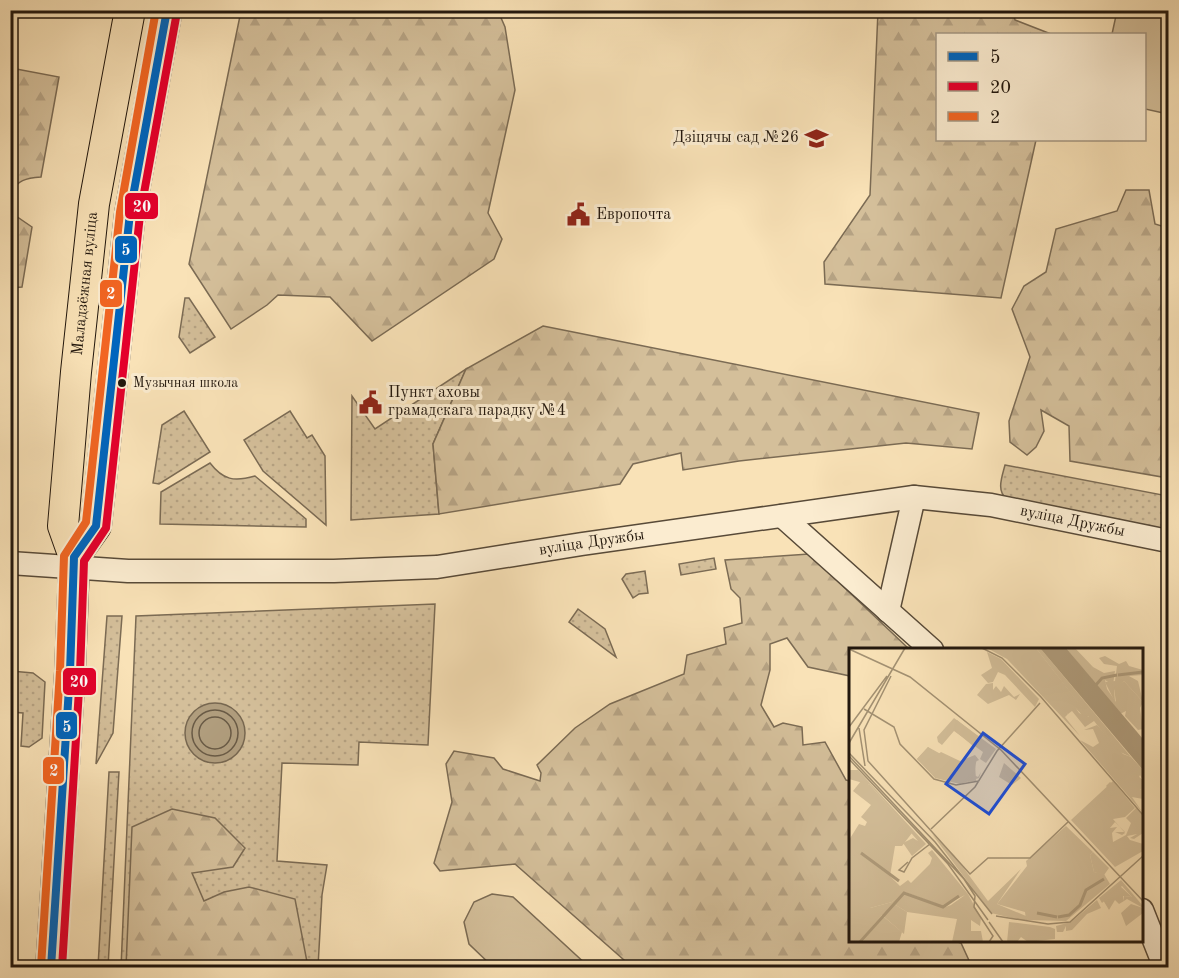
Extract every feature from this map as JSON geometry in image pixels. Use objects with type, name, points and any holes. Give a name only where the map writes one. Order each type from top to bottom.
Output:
[{"type":"main road","name":"Маладзёжная вуліца","points":[[51,968],[70,672],[74,562],[63,526],[76,372],[94,204],[129,10]]},
{"type":"main road","points":[[74,562],[96,526],[130,213],[167,10]]},
{"type":"street","name":"вуліца Дружбы","points":[[10,563],[74,562],[128,571],[334,571],[437,567],[914,497],[991,505],[1168,541]]},
{"type":"street","points":[[888,611],[914,497]]},
{"type":"street","points":[[782,516],[930,648]]},
{"type":"street","points":[[1143,913],[1165,968]]},
{"type":"green space","points":[[241,11],[498,11],[505,27],[515,90],[488,213],[502,239],[494,259],[372,341],[330,297],[278,295],[231,329],[189,264]]},
{"type":"green space","points":[[878,11],[1013,11],[1015,20],[1048,33],[936,33],[936,141],[1036,141],[1001,298],[825,284],[824,262],[870,195]]},
{"type":"green space","points":[[1117,11],[1168,11],[1168,114],[1146,109],[1146,33],[1112,33]]},
{"type":"green space","points":[[11,68],[59,77],[41,177],[23,181],[13,189],[11,194]]},
{"type":"green space","points":[[1126,190],[1149,190],[1155,224],[1168,228],[1168,478],[1070,461],[1069,426],[1041,410],[1044,431],[1036,447],[1027,455],[1010,442],[1009,421],[1030,357],[1012,309],[1024,286],[1046,272],[1056,229],[1117,211]]},
{"type":"green space","points":[[10,202],[16,216],[32,227],[22,287],[11,288]]},
{"type":"green space","points":[[185,298],[189,298],[215,337],[190,353],[179,337]]},
{"type":"green space","points":[[543,326],[979,413],[972,449],[906,443],[739,461],[683,470],[681,453],[633,464],[620,484],[439,514],[433,444],[466,369]]},
{"type":"green space","points":[[466,369],[433,444],[439,514],[351,520],[352,396],[375,429]]},
{"type":"green space","points":[[184,411],[210,452],[159,484],[153,483],[162,425]]},
{"type":"green space","points":[[290,411],[307,438],[312,435],[325,456],[326,525],[263,471],[244,440]]},
{"type":"green space","points":[[210,463],[224,476],[230,478],[241,479],[255,476],[306,519],[306,527],[160,524],[161,492]]},
{"type":"green space","points":[[1005,465],[1168,496],[1168,530],[1007,499],[1001,488]]},
{"type":"green space","points":[[809,554],[908,648],[849,648],[849,676],[808,667],[787,638],[770,644],[770,670],[761,705],[774,727],[783,723],[802,727],[803,745],[825,742],[846,780],[849,781],[849,942],[958,942],[961,943],[972,967],[632,967],[515,864],[440,871],[434,863],[452,802],[446,764],[454,751],[494,758],[503,769],[540,781],[541,773],[537,765],[575,728],[610,704],[684,674],[687,655],[726,644],[724,628],[742,623],[740,598],[731,589],[725,560]]},
{"type":"green space","points":[[714,558],[716,569],[681,575],[679,564]]},
{"type":"green space","points":[[645,571],[648,593],[639,594],[633,598],[622,579],[626,574]]},
{"type":"green space","points":[[435,604],[428,745],[359,742],[358,765],[282,763],[277,861],[327,865],[322,895],[318,967],[121,968],[136,616]]},
{"type":"green space","points":[[578,609],[605,629],[616,657],[569,622]]},
{"type":"green space","points":[[107,616],[122,616],[113,733],[96,764]]},
{"type":"green space","points":[[11,671],[33,673],[45,682],[42,738],[29,747],[21,746],[23,713],[11,712]]},
{"type":"green space","points":[[109,772],[119,772],[108,967],[98,967]]},
{"type":"green space","points":[[172,809],[215,818],[245,848],[233,867],[192,873],[204,901],[224,892],[249,887],[295,899],[308,967],[126,967],[132,827]]},
{"type":"green space","points":[[492,894],[513,897],[589,967],[493,967],[469,944],[464,922],[474,902]]},
{"type":"water","points":[[215,703],[236,712],[245,733],[236,754],[215,763],[194,754],[185,733],[194,712]]},
{"type":"transit line","name":"2","points":[[41,967],[60,671],[64,556],[86,522],[120,212],[156,10]]},
{"type":"transit line","name":"5","points":[[51,968],[70,672],[74,557],[96,526],[130,213],[167,10]]},
{"type":"transit line","name":"20","points":[[62,968],[80,673],[84,561],[106,528],[140,215],[177,12]]},
{"type":"place","name":"Дзіцячы сад №26","points":[[817,138]]},
{"type":"place","name":"Европочта","points":[[578,215]]},
{"type":"place","name":"Музычная школа","points":[[122,383]]},
{"type":"place","name":"Пункт аховы грамадскага парадку №4","points":[[370,402]]}]
